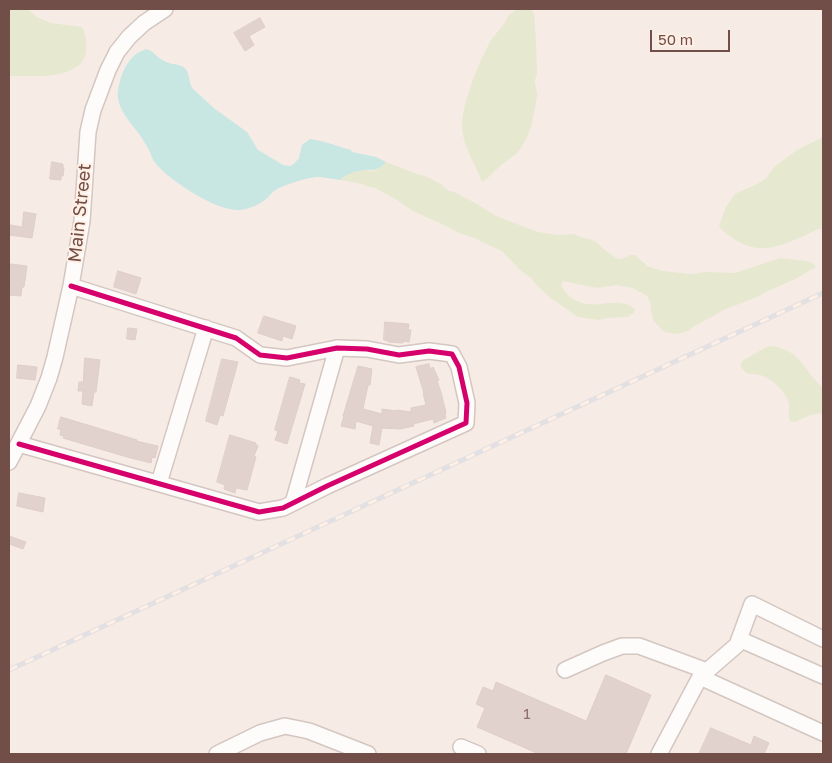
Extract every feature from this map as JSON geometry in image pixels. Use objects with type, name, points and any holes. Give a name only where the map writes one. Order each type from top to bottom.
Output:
[{"type":"street","name":"Main Street","points":[[9,462],[38,406],[49,378],[71,286],[82,221],[88,132],[93,110],[117,52],[144,22],[165,9]]},
{"type":"street","points":[[19,444],[259,512],[283,508],[466,423],[467,403],[459,368],[452,354],[429,351],[399,355],[367,349],[337,348],[287,358],[260,354],[236,338],[71,286]]},
{"type":"street","points":[[159,483],[206,328]]},
{"type":"street","points":[[293,503],[337,348]]},
{"type":"street","points":[[659,754],[703,674],[736,645],[752,604],[823,639]]},
{"type":"street","points":[[739,639],[823,676]]},
{"type":"street","points":[[565,670],[622,646],[638,646],[703,674],[823,733]]},
{"type":"street","points":[[217,754],[260,733],[285,726],[309,731],[368,754]]},
{"type":"street","points":[[461,747],[478,754]]},
{"type":"green space","points":[[9,9],[27,9],[37,17],[51,23],[82,27],[86,44],[83,60],[67,72],[55,75],[9,76]]},
{"type":"green space","points":[[518,9],[532,9],[535,19],[537,73],[535,81],[537,95],[534,113],[528,135],[520,149],[482,182],[467,149],[463,135],[462,119],[464,108],[475,74],[492,38],[508,16]]},
{"type":"green space","points":[[823,137],[823,228],[780,245],[760,248],[740,243],[719,226],[726,207],[735,194],[759,183],[766,178],[774,167],[797,150]]},
{"type":"green space","points":[[386,162],[427,177],[496,216],[538,232],[558,235],[573,234],[589,239],[596,242],[616,258],[621,259],[635,255],[647,266],[662,271],[691,274],[706,272],[735,273],[780,258],[806,261],[816,267],[759,296],[724,310],[688,331],[678,334],[664,332],[654,321],[647,296],[633,288],[617,285],[597,288],[563,281],[561,286],[570,297],[579,302],[589,304],[626,304],[635,309],[633,314],[628,317],[599,320],[578,317],[537,286],[502,251],[413,211],[375,188],[340,180],[348,174],[357,171],[376,170]]},
{"type":"green space","points":[[770,346],[789,351],[801,361],[823,388],[823,413],[803,418],[796,422],[790,421],[788,401],[780,388],[767,378],[747,373],[742,369],[740,365],[743,360]]},
{"type":"water","points":[[146,49],[164,61],[183,67],[187,71],[193,89],[215,109],[247,132],[258,150],[283,165],[290,166],[294,164],[299,158],[302,145],[310,139],[376,157],[386,162],[378,169],[354,172],[340,180],[317,177],[295,182],[277,189],[262,202],[244,209],[235,210],[211,203],[178,183],[160,168],[153,160],[142,138],[121,108],[118,92],[123,72],[132,58]]},
{"type":"building","points":[[260,18],[265,27],[249,36],[254,45],[245,51],[234,33]]},
{"type":"building","points":[[52,162],[63,164],[61,180],[50,179]]},
{"type":"building","points":[[24,212],[36,214],[32,238],[9,235],[10,225],[22,227]]},
{"type":"building","points":[[11,264],[27,266],[21,296],[9,295]]},
{"type":"building","points":[[118,271],[141,278],[136,294],[114,287]]},
{"type":"building","points":[[264,316],[296,326],[292,339],[283,336],[282,341],[258,333]]},
{"type":"building","points":[[385,322],[409,324],[408,330],[411,330],[409,342],[388,342],[384,340]]},
{"type":"building","points":[[128,328],[137,329],[135,340],[127,339]]},
{"type":"building","points":[[85,358],[100,360],[96,392],[94,392],[92,406],[82,404],[83,391],[78,391],[79,382],[83,382]]},
{"type":"building","points":[[222,359],[238,362],[223,416],[220,415],[217,425],[206,421]]},
{"type":"building","points":[[429,364],[430,369],[433,367],[439,380],[437,381],[446,418],[434,423],[433,419],[400,429],[382,428],[379,445],[370,443],[373,426],[356,421],[355,429],[341,426],[358,366],[372,369],[370,385],[368,385],[363,409],[382,414],[382,409],[411,412],[411,408],[426,405],[416,367]]},
{"type":"building","points":[[18,365],[37,367],[35,380],[17,378]]},
{"type":"building","points":[[290,377],[300,380],[299,383],[305,384],[287,444],[275,440],[278,431],[275,430]]},
{"type":"building","points":[[61,417],[136,441],[158,446],[155,458],[152,457],[151,463],[63,438],[64,436],[60,435],[61,429],[58,429]]},
{"type":"building","points":[[230,435],[256,443],[258,446],[247,490],[236,488],[235,493],[224,489],[225,485],[217,482]]},
{"type":"building","points":[[19,493],[45,498],[43,512],[17,506]]},
{"type":"building","points":[[9,536],[26,542],[23,549],[9,544]]},
{"type":"building","points":[[606,675],[651,695],[626,754],[539,754],[477,727],[485,708],[476,704],[483,687],[493,691],[496,682],[586,721]]},
{"type":"building","points":[[711,728],[751,745],[754,736],[769,743],[764,754],[699,754]]},
{"type":"railway","points":[[9,670],[823,293]]},
{"type":"cycle path","points":[[19,444],[259,512],[283,508],[466,423],[467,403],[459,367],[452,354],[429,351],[399,355],[367,349],[337,348],[287,358],[260,355],[236,338],[71,286]]}]
